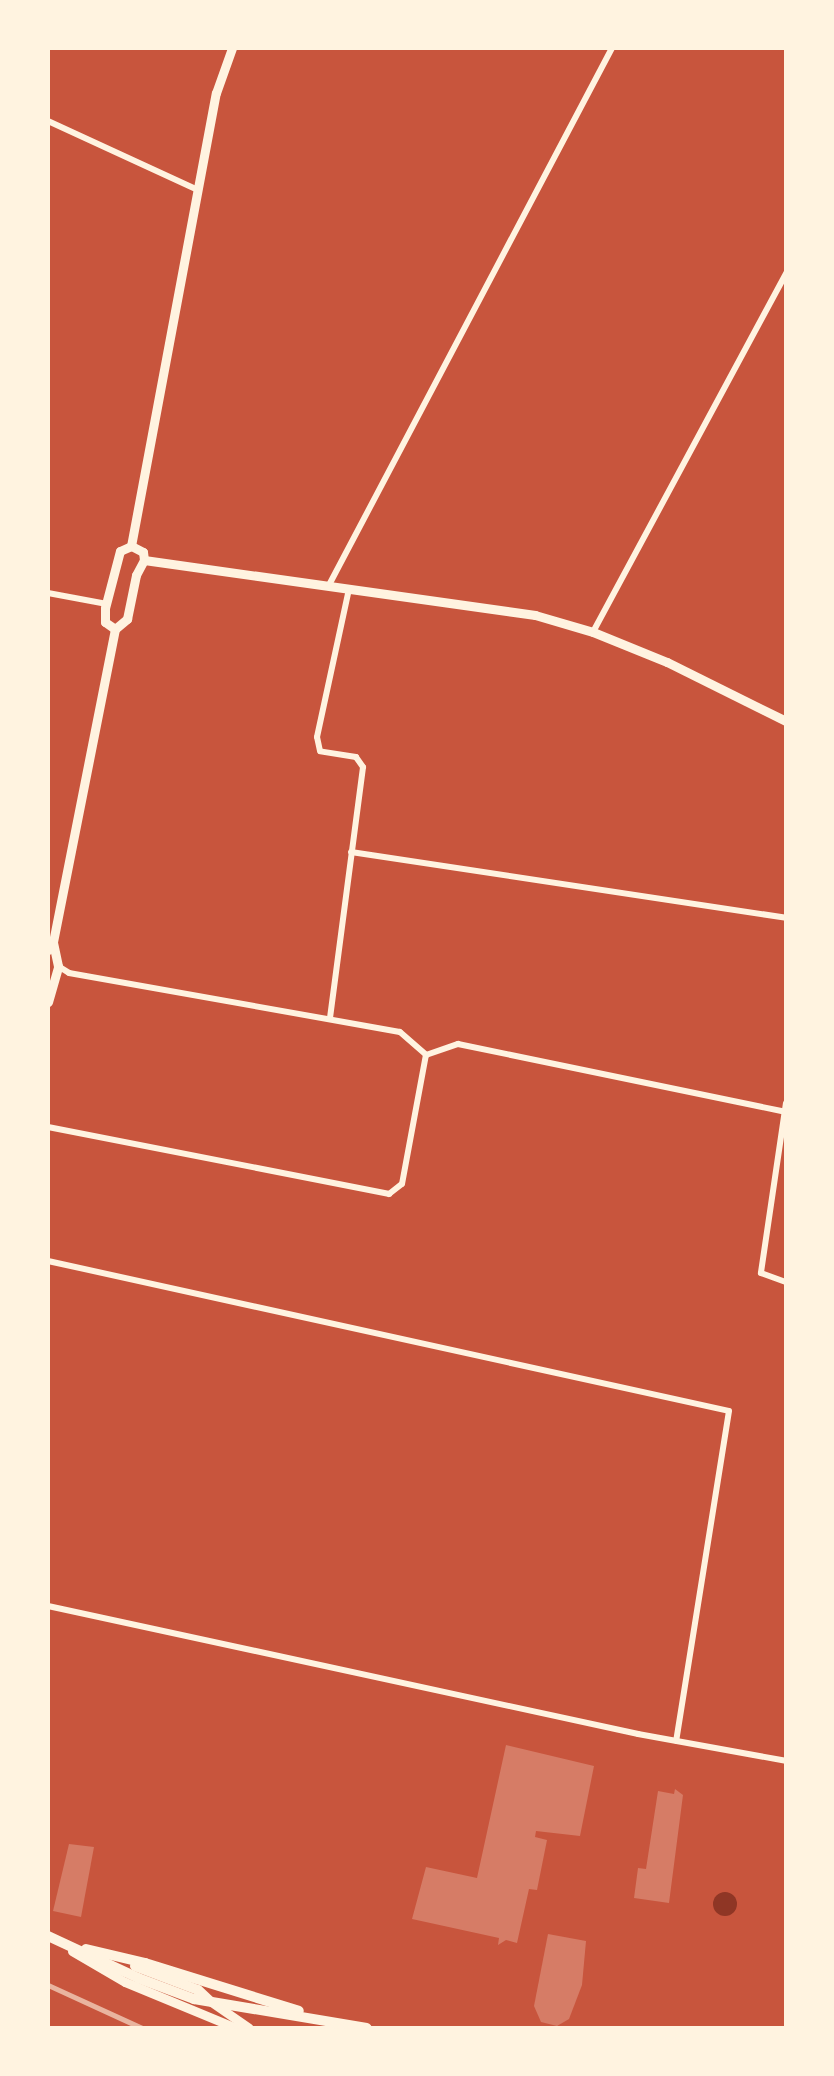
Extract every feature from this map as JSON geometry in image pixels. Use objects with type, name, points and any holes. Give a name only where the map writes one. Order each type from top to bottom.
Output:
[{"type":"main road","points":[[48,1936],[138,1978],[210,2001],[366,2028]]},
{"type":"main road","points":[[62,1942],[157,1966],[339,2023]]},
{"type":"main road","points":[[89,1950],[198,1990],[210,2001]]},
{"type":"street","points":[[131,546],[216,93],[232,48]]},
{"type":"street","points":[[329,585],[612,48]]},
{"type":"street","points":[[48,121],[199,190]]},
{"type":"street","points":[[593,632],[786,272]]},
{"type":"street","points":[[131,546],[143,552],[144,560],[136,574],[127,620],[115,629],[50,946],[58,966],[69,973],[400,1032],[426,1055]]},
{"type":"street","points":[[115,629],[105,622],[106,604],[120,551],[131,546]]},
{"type":"street","points":[[144,560],[535,615],[593,632],[786,719]]},
{"type":"street","points":[[330,1018],[362,762],[318,748],[349,588]]},
{"type":"street","points":[[48,593],[106,604]]},
{"type":"street","points":[[351,852],[786,918]]},
{"type":"street","points":[[48,1002],[58,966]]},
{"type":"street","points":[[426,1055],[458,1044],[785,1112]]},
{"type":"street","points":[[48,1127],[389,1194],[402,1184],[426,1055]]},
{"type":"street","points":[[786,1103],[761,1273],[786,1282]]},
{"type":"street","points":[[48,1261],[729,1411],[676,1741]]},
{"type":"street","points":[[48,1606],[676,1741],[786,1760]]},
{"type":"street","points":[[62,1942],[125,1982],[236,2028]]},
{"type":"street","points":[[210,2001],[249,2028]]},
{"type":"shaded area","points":[[725,1892],[737,1904],[725,1916],[713,1904]]},
{"type":"building","points":[[506,1745],[594,1766],[580,1836],[536,1831],[535,1837],[547,1840],[537,1890],[529,1889],[517,1943],[506,1940],[498,1945],[499,1938],[412,1919],[426,1867],[477,1878]]},
{"type":"building","points":[[675,1789],[683,1795],[669,1903],[634,1898],[638,1868],[646,1869],[658,1791],[674,1794]]},
{"type":"building","points":[[69,1844],[94,1847],[81,1917],[53,1911]]},
{"type":"building","points":[[548,1934],[586,1941],[582,1985],[569,2019],[557,2026],[541,2022],[534,2006]]},
{"type":"railway","points":[[48,1985],[142,2028]]}]
